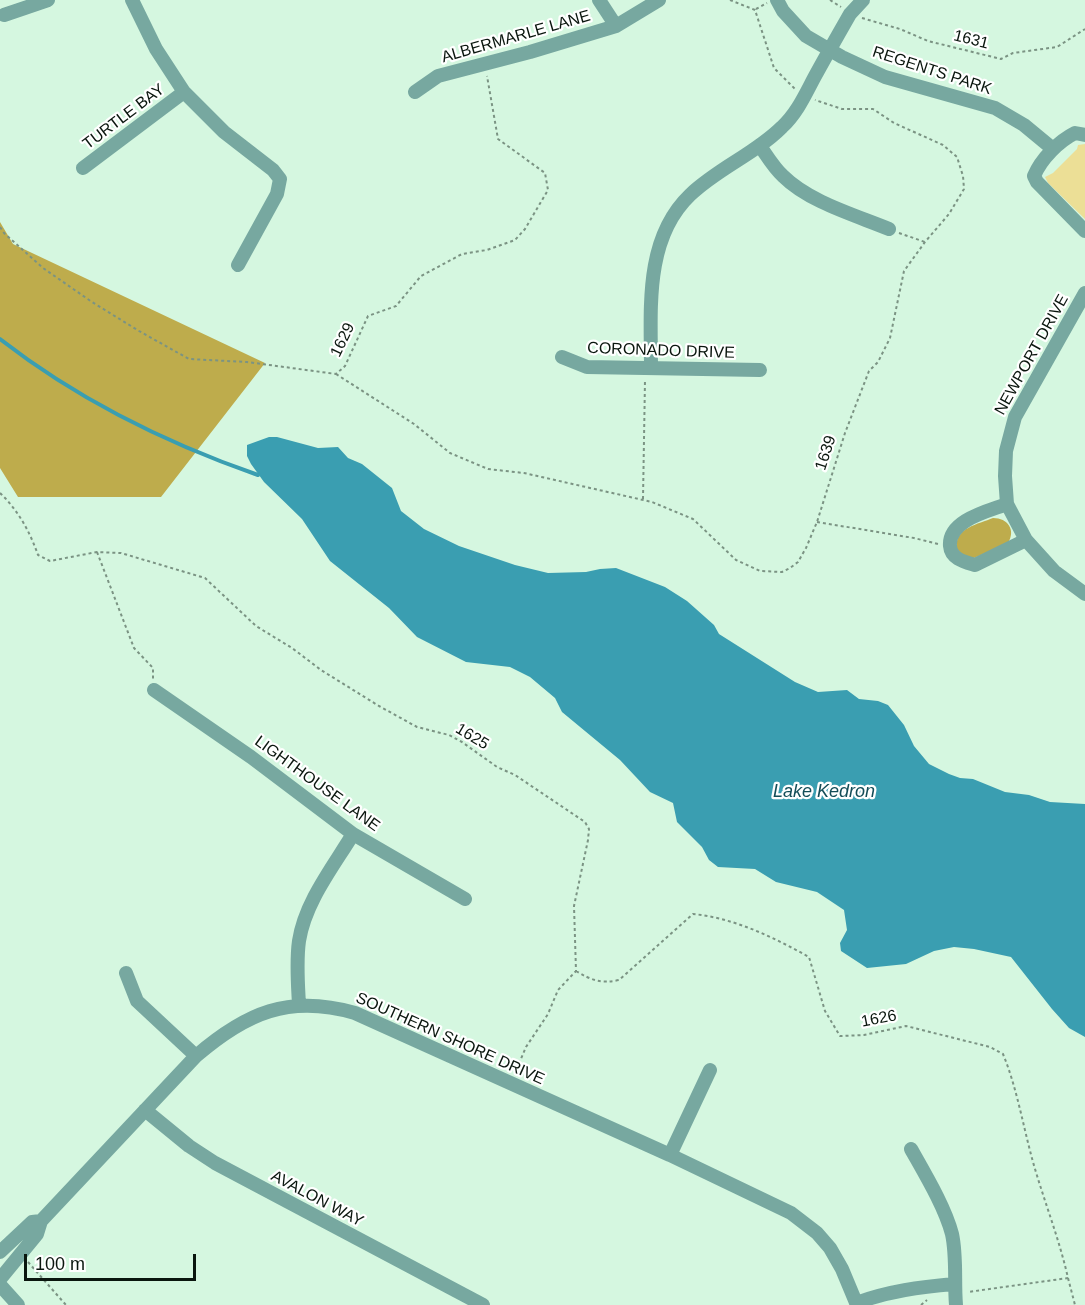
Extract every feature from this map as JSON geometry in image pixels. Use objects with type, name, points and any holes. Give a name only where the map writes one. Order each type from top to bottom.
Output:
[{"type":"street","points":[[4,15],[48,0]]},
{"type":"street","points":[[132,0],[156,50],[184,93],[224,132],[273,170],[280,179],[277,194],[238,265]]},
{"type":"street","points":[[599,0],[616,26]]},
{"type":"street","name":"ALBERMARLE LANE","points":[[415,92],[438,76],[616,26],[658,0]]},
{"type":"street","name":"REGENTS PARK","points":[[777,0],[783,11],[806,36],[843,57],[885,76],[995,108],[1024,124],[1053,149]]},
{"type":"street","points":[[648,368],[657,252],[662,236],[675,213],[691,195],[760,146],[789,120],[850,14],[863,0]]},
{"type":"street","name":"TURTLE BAY","points":[[83,168],[184,93]]},
{"type":"street","points":[[1085,135],[1075,133],[1053,149],[1034,176],[1037,182],[1085,231]]},
{"type":"street","points":[[760,146],[784,177],[798,187],[828,204],[889,229]]},
{"type":"street","name":"NEWPORT DRIVE","points":[[1085,293],[1015,417],[1006,450],[1007,504],[1026,540],[1054,571],[1085,594]]},
{"type":"street","name":"CORONADO DRIVE","points":[[562,357],[587,367],[760,370]]},
{"type":"street","points":[[1007,504],[977,516],[956,528],[951,538],[951,552],[960,561],[975,565],[1026,540]]},
{"type":"street","name":"LIGHTHOUSE LANE","points":[[154,690],[251,757],[353,834],[465,899]]},
{"type":"street","points":[[299,1005],[298,950],[305,919],[353,834]]},
{"type":"street","points":[[126,973],[137,1001],[196,1056]]},
{"type":"street","name":"SOUTHERN SHORE DRIVE","points":[[0,1279],[37,1234],[41,1221],[196,1056],[221,1034],[238,1023],[259,1014],[299,1005],[332,1006],[354,1013],[670,1155],[791,1213],[804,1222],[830,1248],[842,1269],[856,1304]]},
{"type":"street","points":[[670,1155],[710,1070]]},
{"type":"street","name":"AVALON WAY","points":[[145,1110],[215,1164],[483,1305]]},
{"type":"street","points":[[856,1304],[890,1291],[915,1287],[955,1294],[954,1249],[951,1233],[930,1183],[911,1149]]},
{"type":"street","name":"SOUTHERN SHORE DRIVE","points":[[0,1252],[32,1222],[41,1221]]},
{"type":"street","points":[[0,1285],[18,1305]]},
{"type":"path","points":[[730,0],[755,10],[772,0]]},
{"type":"path","name":"1639","points":[[336,374],[414,424],[450,453],[488,469],[524,473],[643,499],[693,519],[736,560],[760,571],[782,572],[798,562],[817,522],[845,433],[869,371],[878,362],[890,338],[904,271],[949,214],[964,189],[963,176],[957,157],[943,145],[894,123],[873,109],[842,109],[804,96],[790,85],[774,68],[755,10]]},
{"type":"path","name":"1631","points":[[850,14],[900,28],[928,41],[968,53],[1001,59],[1013,54],[1057,47],[1085,29]]},
{"type":"path","name":"1629","points":[[0,227],[43,268],[92,302],[189,359],[247,362],[336,374],[345,366],[368,316],[396,306],[421,276],[462,254],[487,250],[515,240],[525,230],[548,190],[545,173],[498,139],[484,64]]},
{"type":"path","points":[[889,229],[925,242]]},
{"type":"path","points":[[643,499],[648,368]]},
{"type":"path","name":"1625","points":[[0,493],[11,503],[28,531],[38,555],[50,561],[98,552],[121,553],[205,578],[256,626],[292,648],[321,670],[417,727],[449,735],[462,742],[497,767],[515,775],[585,822],[589,830],[588,840],[574,906],[576,971]]},
{"type":"path","points":[[817,522],[914,538],[950,547]]},
{"type":"path","points":[[98,552],[134,648],[153,668],[154,690]]},
{"type":"path","name":"1626","points":[[576,971],[594,982],[606,983],[619,980],[693,914],[712,916],[776,938],[808,957],[825,1011],[840,1036],[864,1035],[906,1026],[990,1047],[1003,1054],[1010,1071],[1033,1163],[1061,1250],[1075,1305]]},
{"type":"path","points":[[510,1084],[526,1047],[548,1014],[558,990],[576,971]]},
{"type":"path","points":[[20,1255],[66,1305]]},
{"type":"path","points":[[955,1294],[1068,1278]]},
{"type":"shaded area","points":[[1085,144],[1085,219],[1048,183],[1045,177],[1053,173],[1077,149],[1078,145]]},
{"type":"shaded area","points":[[0,222],[13,244],[265,363],[161,497],[18,497],[0,468]]},
{"type":"shaded area","points":[[993,518],[1003,520],[1011,529],[1008,543],[974,558],[964,557],[957,549],[959,536],[968,528]]},
{"type":"water","name":"Lake Kedron","points":[[269,437],[318,448],[338,447],[348,458],[362,464],[392,488],[401,511],[424,529],[459,546],[515,565],[548,573],[616,568],[665,587],[687,601],[714,625],[719,634],[795,682],[818,692],[847,690],[859,699],[878,701],[888,705],[904,725],[914,746],[929,764],[949,774],[973,779],[1005,792],[1029,795],[1050,802],[1085,804],[1085,1037],[1069,1028],[1011,957],[954,947],[934,951],[906,964],[867,968],[841,951],[840,943],[847,930],[844,910],[817,892],[776,882],[755,869],[718,867],[709,860],[702,847],[677,822],[673,803],[650,792],[620,760],[562,712],[555,698],[530,677],[510,667],[466,662],[417,637],[389,608],[330,561],[302,519],[264,482],[247,456],[247,445]]},
{"type":"waterway","points":[[0,339],[60,381],[123,418],[190,449],[258,475]]}]
